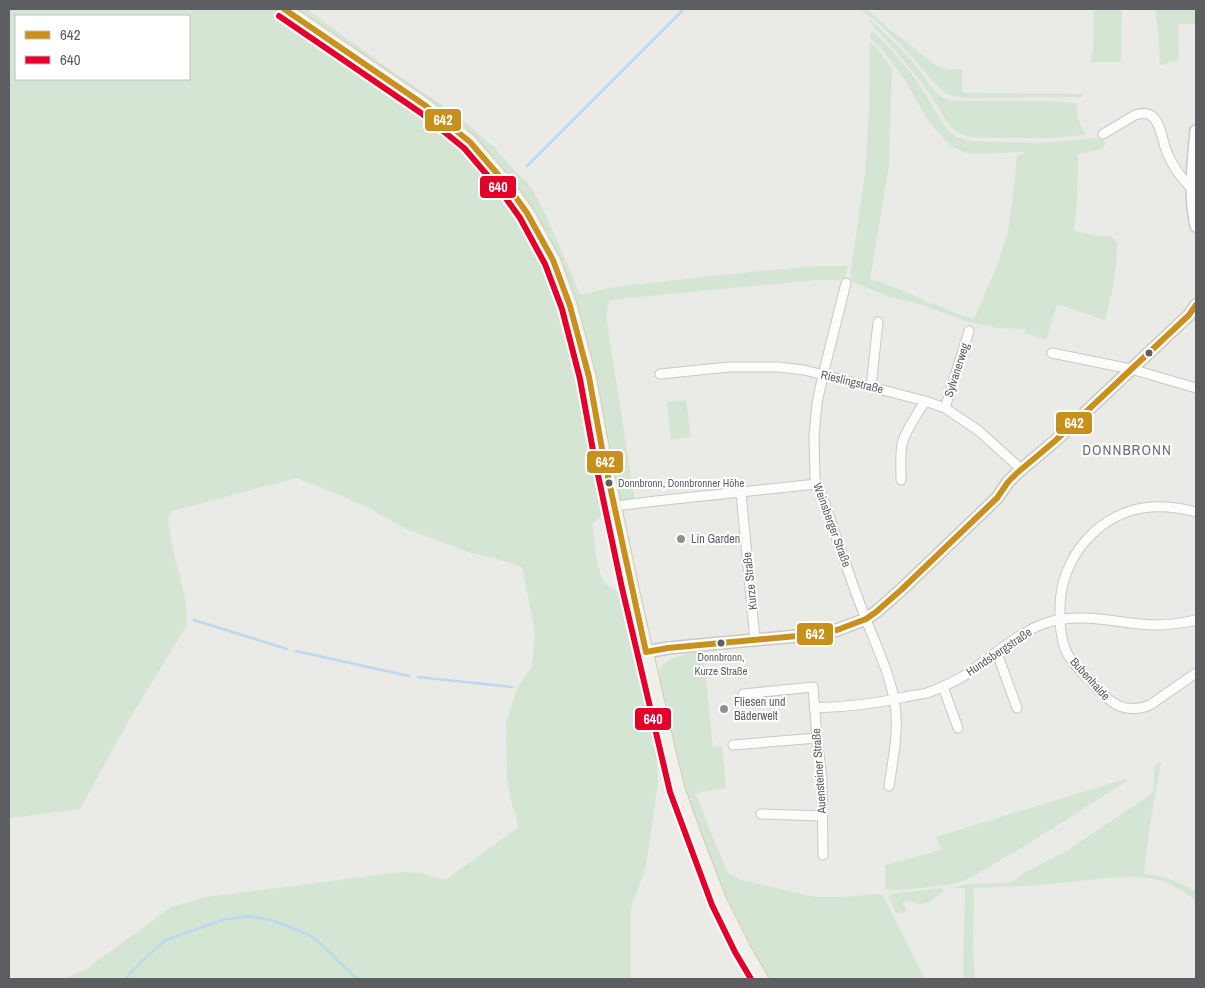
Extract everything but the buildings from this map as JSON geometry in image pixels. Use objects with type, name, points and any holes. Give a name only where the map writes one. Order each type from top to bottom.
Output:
[{"type":"main road","points":[[284,9],[426,106],[470,142],[508,185],[527,213],[553,260],[570,306],[589,377],[603,454],[678,790],[720,902],[761,979]]},
{"type":"street","points":[[1103,134],[1135,115],[1147,114],[1153,117],[1160,129],[1175,172],[1194,189]]},
{"type":"street","points":[[1196,131],[1193,211],[1196,226]]},
{"type":"street","name":"Weinsberger Straße","points":[[846,283],[818,402],[814,438],[816,484],[820,490],[885,669],[894,700],[896,726],[890,786]]},
{"type":"street","points":[[646,652],[668,648],[822,633],[866,619],[901,590],[997,498],[1008,482],[1021,469],[1056,440],[1189,315],[1196,305]]},
{"type":"street","points":[[871,387],[878,322]]},
{"type":"street","name":"Sylvanerweg","points":[[945,408],[970,331]]},
{"type":"street","points":[[1052,353],[1130,369],[1196,388]]},
{"type":"street","name":"Rieslingstraße","points":[[660,374],[729,367],[778,367],[823,375],[925,401],[945,408],[979,431],[1021,469]]},
{"type":"street","points":[[901,480],[902,445],[911,424],[925,401]]},
{"type":"street","points":[[615,506],[816,484]]},
{"type":"street","name":"Kurze Straße","points":[[741,492],[755,640]]},
{"type":"street","name":"Bubenhalde","points":[[1196,512],[1170,507],[1151,507],[1116,517],[1097,529],[1081,545],[1066,571],[1060,596],[1060,619],[1063,643],[1067,653],[1109,701],[1122,707],[1136,709],[1150,705],[1196,672]]},
{"type":"street","name":"Hundsbergstraße","points":[[814,708],[850,706],[894,700],[943,687],[962,677],[1029,630],[1060,619],[1096,619],[1154,625],[1177,624],[1196,620]]},
{"type":"street","points":[[997,653],[1018,708]]},
{"type":"street","name":"Auensteiner Straße","points":[[743,694],[813,687],[822,779],[824,855]]},
{"type":"street","points":[[943,687],[958,728]]},
{"type":"street","points":[[734,745],[817,738]]},
{"type":"street","points":[[762,814],[823,816]]},
{"type":"green space","points":[[9,9],[283,9],[424,110],[467,147],[503,187],[528,224],[542,251],[555,284],[566,316],[581,374],[597,455],[605,510],[593,524],[598,564],[605,583],[621,594],[628,604],[648,698],[657,758],[658,784],[646,866],[631,908],[631,979],[63,979],[85,970],[171,907],[205,897],[402,872],[421,873],[445,880],[519,827],[507,779],[506,723],[517,688],[532,666],[535,633],[522,567],[471,553],[404,528],[369,508],[296,478],[172,511],[168,519],[172,546],[185,597],[186,627],[130,718],[80,809],[9,818]]},
{"type":"green space","points":[[291,9],[306,9],[457,115],[494,147],[527,182],[535,194],[580,295],[631,285],[819,266],[848,266],[845,278],[609,301],[606,316],[635,502],[616,505],[576,312],[500,168]]},
{"type":"green space","points":[[859,9],[867,9],[891,31],[935,65],[947,69],[962,69],[962,91],[965,93],[1082,94],[1082,97],[964,98],[953,96],[943,92],[901,45],[875,20]]},
{"type":"green space","points":[[1094,9],[1122,9],[1121,62],[1090,62],[1093,51]]},
{"type":"green space","points":[[1155,9],[1196,9],[1196,24],[1178,24],[1179,60],[1160,65]]},
{"type":"green space","points":[[868,20],[872,21],[902,50],[933,89],[942,97],[948,100],[959,101],[1048,101],[1076,103],[1078,119],[1085,135],[1043,138],[980,138],[969,137],[959,133],[947,122],[914,73]]},
{"type":"green space","points":[[874,32],[911,73],[944,125],[957,137],[968,141],[1040,143],[1097,138],[1105,142],[1103,148],[1078,154],[1077,203],[1074,231],[1098,236],[1110,236],[1117,242],[1114,282],[1105,320],[1057,304],[1046,340],[1025,333],[1025,329],[999,328],[972,323],[919,304],[889,297],[852,281],[850,276],[865,174],[869,110],[870,42],[892,69],[889,165],[870,280],[878,281],[928,303],[974,319],[998,263],[1008,232],[1017,155],[1026,154],[1019,152],[974,154],[951,146],[927,119],[905,80],[881,48],[870,38],[870,34]]},
{"type":"green space","points":[[686,400],[691,437],[671,440],[667,402]]},
{"type":"green space","points":[[703,651],[713,747],[722,746],[726,788],[696,793],[728,873],[741,880],[815,897],[880,894],[884,897],[925,979],[766,979],[733,921],[685,802],[657,676],[661,667],[671,659]]},
{"type":"green space","points":[[1161,762],[1149,831],[1144,874],[1165,877],[1184,885],[1196,892],[1196,900],[1166,882],[1133,877],[1041,885],[974,888],[973,947],[975,979],[963,979],[965,888],[954,888],[961,885],[1012,882],[1024,873],[1068,850],[1153,792],[1155,769],[1153,768]]},
{"type":"green space","points":[[1125,779],[1127,781],[1018,850],[966,880],[949,885],[910,889],[890,890],[886,888],[885,865],[941,850],[936,837]]},
{"type":"green space","points":[[941,888],[943,891],[926,903],[903,902],[906,911],[903,913],[896,913],[888,896],[891,894]]},
{"type":"waterway","points":[[527,166],[684,9]]},
{"type":"waterway","points":[[194,620],[287,649]]},
{"type":"waterway","points":[[296,651],[409,676]]},
{"type":"waterway","points":[[418,677],[512,687]]},
{"type":"waterway","points":[[125,979],[166,940],[222,920],[249,916],[274,921],[313,937],[357,979]]},
{"type":"transit line","name":"642","points":[[284,9],[426,106],[470,142],[507,185],[527,213],[553,260],[570,306],[589,377],[603,454],[646,652]]},
{"type":"transit line","name":"640","points":[[279,16],[421,113],[464,148],[500,190],[520,218],[545,264],[562,309],[580,379],[622,588],[670,792],[712,905],[735,952],[751,979]]},
{"type":"transit line","name":"642","points":[[646,652],[668,648],[808,635],[837,630],[866,619],[901,590],[997,498],[1017,473],[1055,441],[1189,315],[1196,305]]},
{"type":"place","name":"Donnbronn, Donnbronner Höhe","points":[[609,483]]},
{"type":"place","name":"Lin Garden","points":[[681,539]]},
{"type":"place","name":"Donnbronn, Kurze Straße","points":[[721,643]]},
{"type":"place","name":"Fliesen und Bäderwelt","points":[[724,709]]},
{"type":"district","name":"DONNBRONN","points":[[1127,449]]}]
